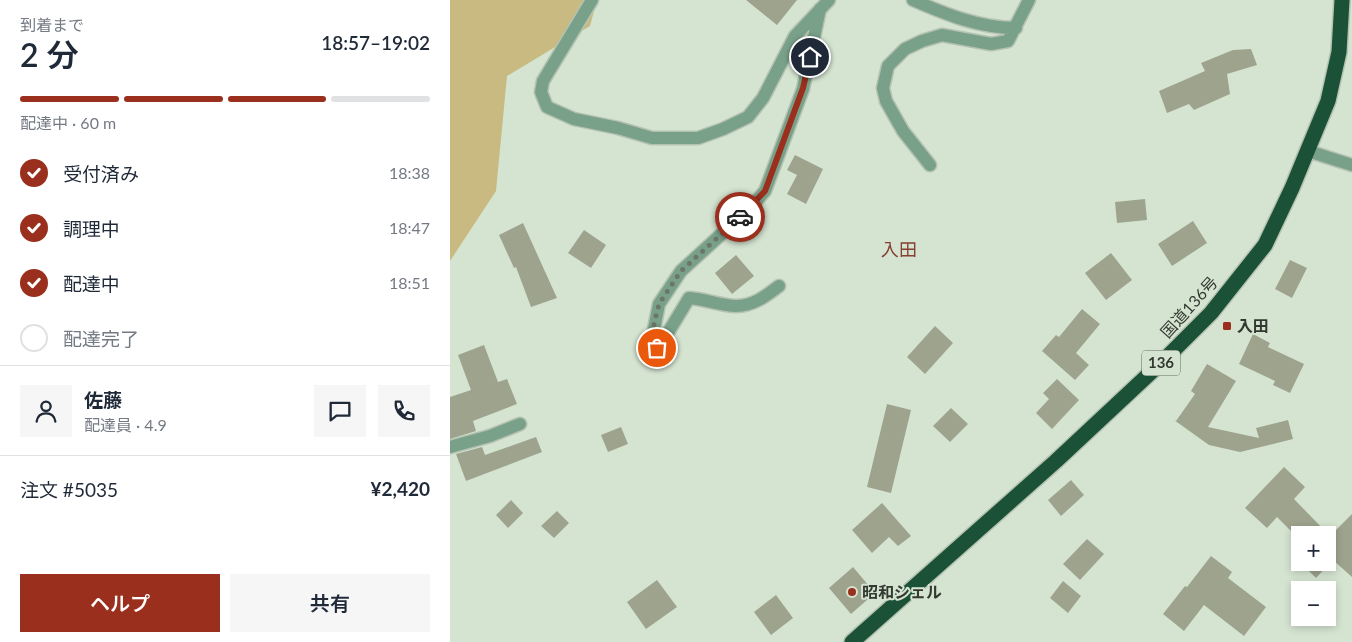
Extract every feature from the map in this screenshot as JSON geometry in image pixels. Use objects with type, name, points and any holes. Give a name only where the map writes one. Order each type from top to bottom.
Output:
[{"type":"highway","name":"国道136号","points":[[852,642],[1063,454],[1162,362],[1211,313],[1265,245],[1292,188],[1328,101],[1338,52],[1342,0]]},
{"type":"street","points":[[592,0],[543,81],[541,92],[546,107],[574,119],[618,128],[652,138],[698,138],[748,117],[763,98],[795,36],[824,4]]},
{"type":"street","points":[[913,0],[954,18],[1002,28],[1016,28]]},
{"type":"street","points":[[930,165],[903,131],[886,102],[883,88],[888,66],[905,49],[942,35],[991,44],[1008,41],[1029,0]]},
{"type":"street","points":[[780,286],[758,301],[736,306],[699,298],[689,298],[663,341],[657,348],[651,344],[659,304],[681,271],[750,208],[765,191],[803,88],[824,4]]},
{"type":"street","points":[[1308,151],[1352,165]]},
{"type":"street","points":[[450,447],[490,436],[520,424]]},
{"type":"shaded area","points":[[450,0],[597,0],[590,26],[507,76],[496,191],[450,261]]},
{"type":"building","points":[[746,0],[797,0],[777,25]]},
{"type":"building","points":[[1251,49],[1257,65],[1227,74],[1230,94],[1194,110],[1189,104],[1167,113],[1159,91],[1205,71],[1201,63],[1233,50]]},
{"type":"building","points":[[795,155],[823,169],[806,204],[787,194],[797,175],[787,170]]},
{"type":"building","points":[[1145,199],[1147,220],[1117,223],[1115,202]]},
{"type":"building","points":[[1193,221],[1207,243],[1172,266],[1158,244]]},
{"type":"building","points":[[523,223],[557,298],[531,307],[516,267],[514,268],[499,235]]},
{"type":"building","points":[[584,230],[606,245],[591,268],[568,253]]},
{"type":"building","points":[[1111,253],[1132,280],[1106,300],[1085,273]]},
{"type":"building","points":[[736,255],[754,276],[732,294],[715,273]]},
{"type":"building","points":[[1290,260],[1307,268],[1292,298],[1275,289]]},
{"type":"building","points":[[1082,309],[1100,324],[1076,353],[1089,365],[1075,380],[1042,351],[1056,335],[1059,337]]},
{"type":"building","points":[[935,326],[953,343],[925,374],[907,357]]},
{"type":"building","points":[[1253,334],[1270,343],[1268,347],[1304,364],[1290,393],[1273,385],[1275,381],[1239,364]]},
{"type":"building","points":[[484,345],[498,382],[507,379],[517,404],[473,421],[476,431],[450,439],[450,397],[471,390],[458,355]]},
{"type":"building","points":[[1207,364],[1236,381],[1208,427],[1259,438],[1256,428],[1288,420],[1293,439],[1240,452],[1209,445],[1174,420],[1176,421],[1195,394],[1191,391]]},
{"type":"building","points":[[1057,379],[1079,400],[1052,429],[1036,413],[1049,399],[1043,393]]},
{"type":"building","points":[[887,404],[911,410],[891,493],[867,487]]},
{"type":"building","points":[[951,408],[968,424],[950,442],[933,426]]},
{"type":"building","points":[[621,427],[628,444],[608,452],[601,435]]},
{"type":"building","points":[[536,437],[542,452],[466,481],[456,454],[482,447],[485,455]]},
{"type":"building","points":[[1284,467],[1305,487],[1294,499],[1320,526],[1291,526],[1291,531],[1277,517],[1267,528],[1245,508]]},
{"type":"building","points":[[1071,480],[1084,495],[1061,516],[1048,500]]},
{"type":"building","points":[[511,500],[523,513],[508,528],[496,515]]},
{"type":"building","points":[[882,503],[911,536],[898,546],[889,537],[872,553],[852,530]]},
{"type":"building","points":[[557,511],[569,523],[554,538],[541,526]]},
{"type":"building","points":[[1352,514],[1352,577],[1336,563],[1336,530]]},
{"type":"building","points":[[1087,539],[1104,554],[1080,580],[1063,564]]},
{"type":"building","points":[[1211,556],[1232,572],[1228,578],[1266,607],[1244,636],[1204,605],[1184,631],[1163,614]]},
{"type":"building","points":[[853,567],[875,593],[851,614],[829,588]]},
{"type":"building","points":[[1309,571],[1323,571],[1316,578]]},
{"type":"building","points":[[657,580],[677,607],[646,629],[627,602]]},
{"type":"building","points":[[1063,581],[1081,596],[1068,613],[1050,598]]},
{"type":"building","points":[[776,595],[793,618],[771,635],[754,612]]},
{"type":"way so far","points":[[657,348],[651,344],[659,304],[681,271],[740,217]]},
{"type":"place","name":"入田","points":[[1227,326]]},
{"type":"place","name":"昭和シェル","points":[[852,592]]},
{"type":"district","name":"入田","points":[[899,250]]},
{"type":"route","points":[[740,217],[765,191],[803,88],[810,57]]}]
